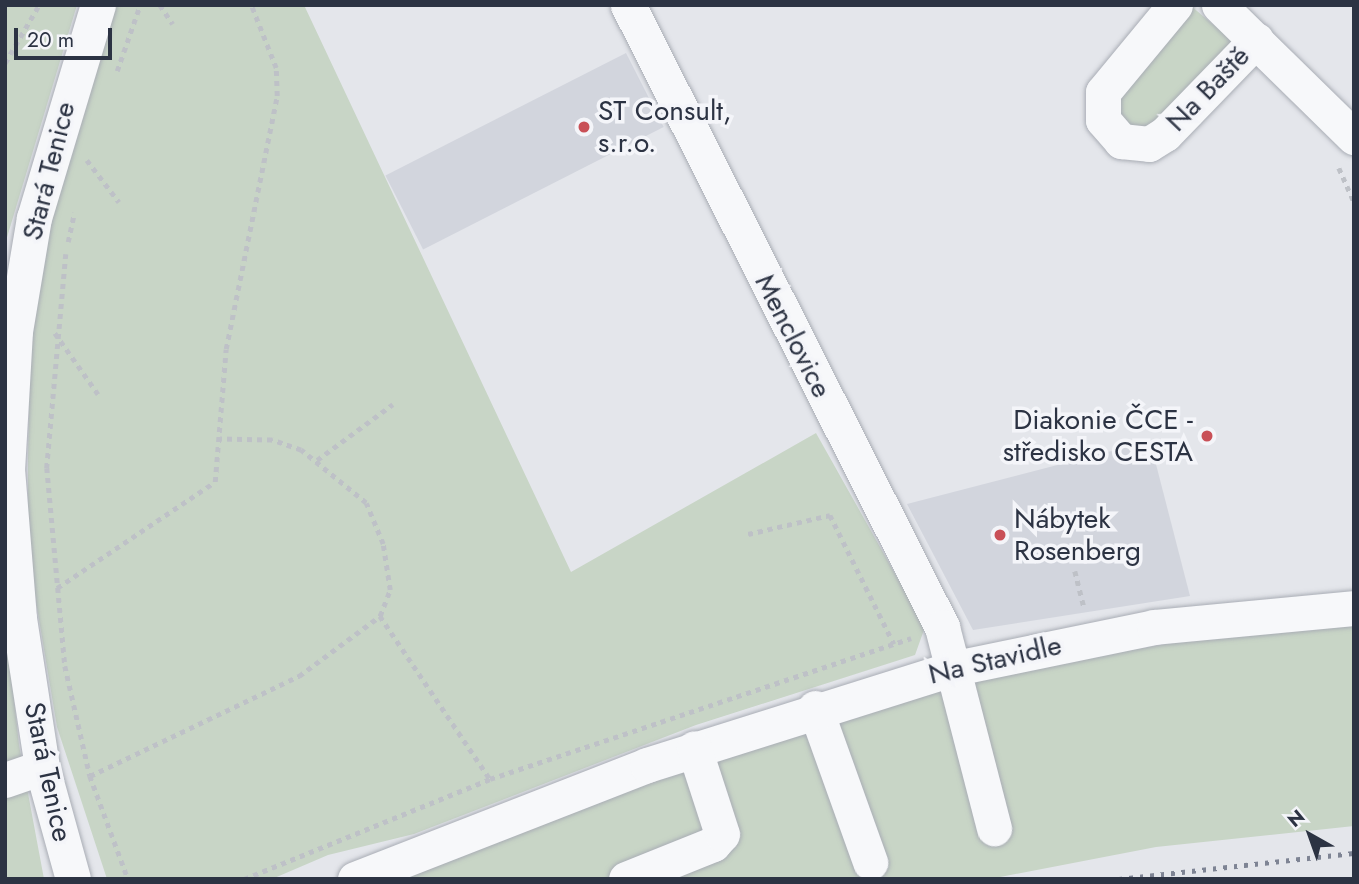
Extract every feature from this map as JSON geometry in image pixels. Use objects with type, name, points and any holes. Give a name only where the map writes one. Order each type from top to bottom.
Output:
[{"type":"street","name":"Stará Tenice","points":[[73,879],[42,767],[9,534],[15,331],[33,218],[97,5]]},
{"type":"street","name":"Menclovice","points":[[628,5],[942,627],[955,668],[994,828]]},
{"type":"street","name":"Na Baště","points":[[1175,5],[1103,92],[1103,120],[1121,141],[1149,144],[1165,134],[1256,40]]},
{"type":"street","name":"Na Baště","points":[[1219,5],[1354,137]]},
{"type":"street","name":"Na Stavidle","points":[[355,879],[694,748],[815,708],[955,668],[1189,622],[1354,608]]},
{"type":"street","points":[[815,708],[870,862]]},
{"type":"street","points":[[626,879],[713,844],[722,834],[694,748]]},
{"type":"street","points":[[5,780],[42,767]]},
{"type":"path","points":[[5,62],[39,5]]},
{"type":"path","points":[[113,82],[140,5]]},
{"type":"path","points":[[160,5],[173,24]]},
{"type":"path","points":[[57,588],[215,482],[226,349],[277,96],[276,68],[251,5]]},
{"type":"path","points":[[83,172],[91,146]]},
{"type":"path","points":[[86,159],[119,202]]},
{"type":"path","points":[[78,197],[56,333],[47,468],[65,666],[90,776],[128,879]]},
{"type":"path","points":[[15,331],[56,333]]},
{"type":"path","points":[[56,333],[97,394]]},
{"type":"path","points":[[317,460],[393,404]]},
{"type":"path","points":[[90,776],[299,676],[380,616],[390,590],[383,544],[366,503],[317,460],[272,440],[220,439]]},
{"type":"path","points":[[748,534],[830,515],[894,645]]},
{"type":"path","points":[[1075,571],[1085,612]]},
{"type":"path","points":[[380,616],[490,779]]},
{"type":"shaded area","points":[[626,53],[664,127],[423,250],[385,176]]},
{"type":"shaded area","points":[[1150,441],[1190,596],[973,630],[907,504]]},
{"type":"green space","points":[[5,5],[77,5],[5,244]]},
{"type":"green space","points":[[116,5],[304,5],[571,572],[816,433],[925,627],[915,655],[696,725],[414,834],[328,855],[272,879],[107,879],[57,727],[28,554],[28,458],[30,357],[49,211]]},
{"type":"green space","points":[[1191,6],[1234,42],[1147,134],[1114,118],[1122,83]]},
{"type":"green space","points":[[5,614],[19,745],[44,879],[5,879]]},
{"type":"green space","points":[[1354,626],[1354,826],[1156,847],[990,879],[396,879],[529,824],[878,703],[1031,667],[1213,636]]},
{"type":"railway","points":[[1119,879],[1354,853]]},
{"type":"place","name":"ST Consult, s.r.o.","points":[[584,127]]},
{"type":"place","name":"Diakonie ČCE - středisko CESTA","points":[[1207,436]]},
{"type":"place","name":"Nábytek Rosenberg","points":[[1000,535]]}]
